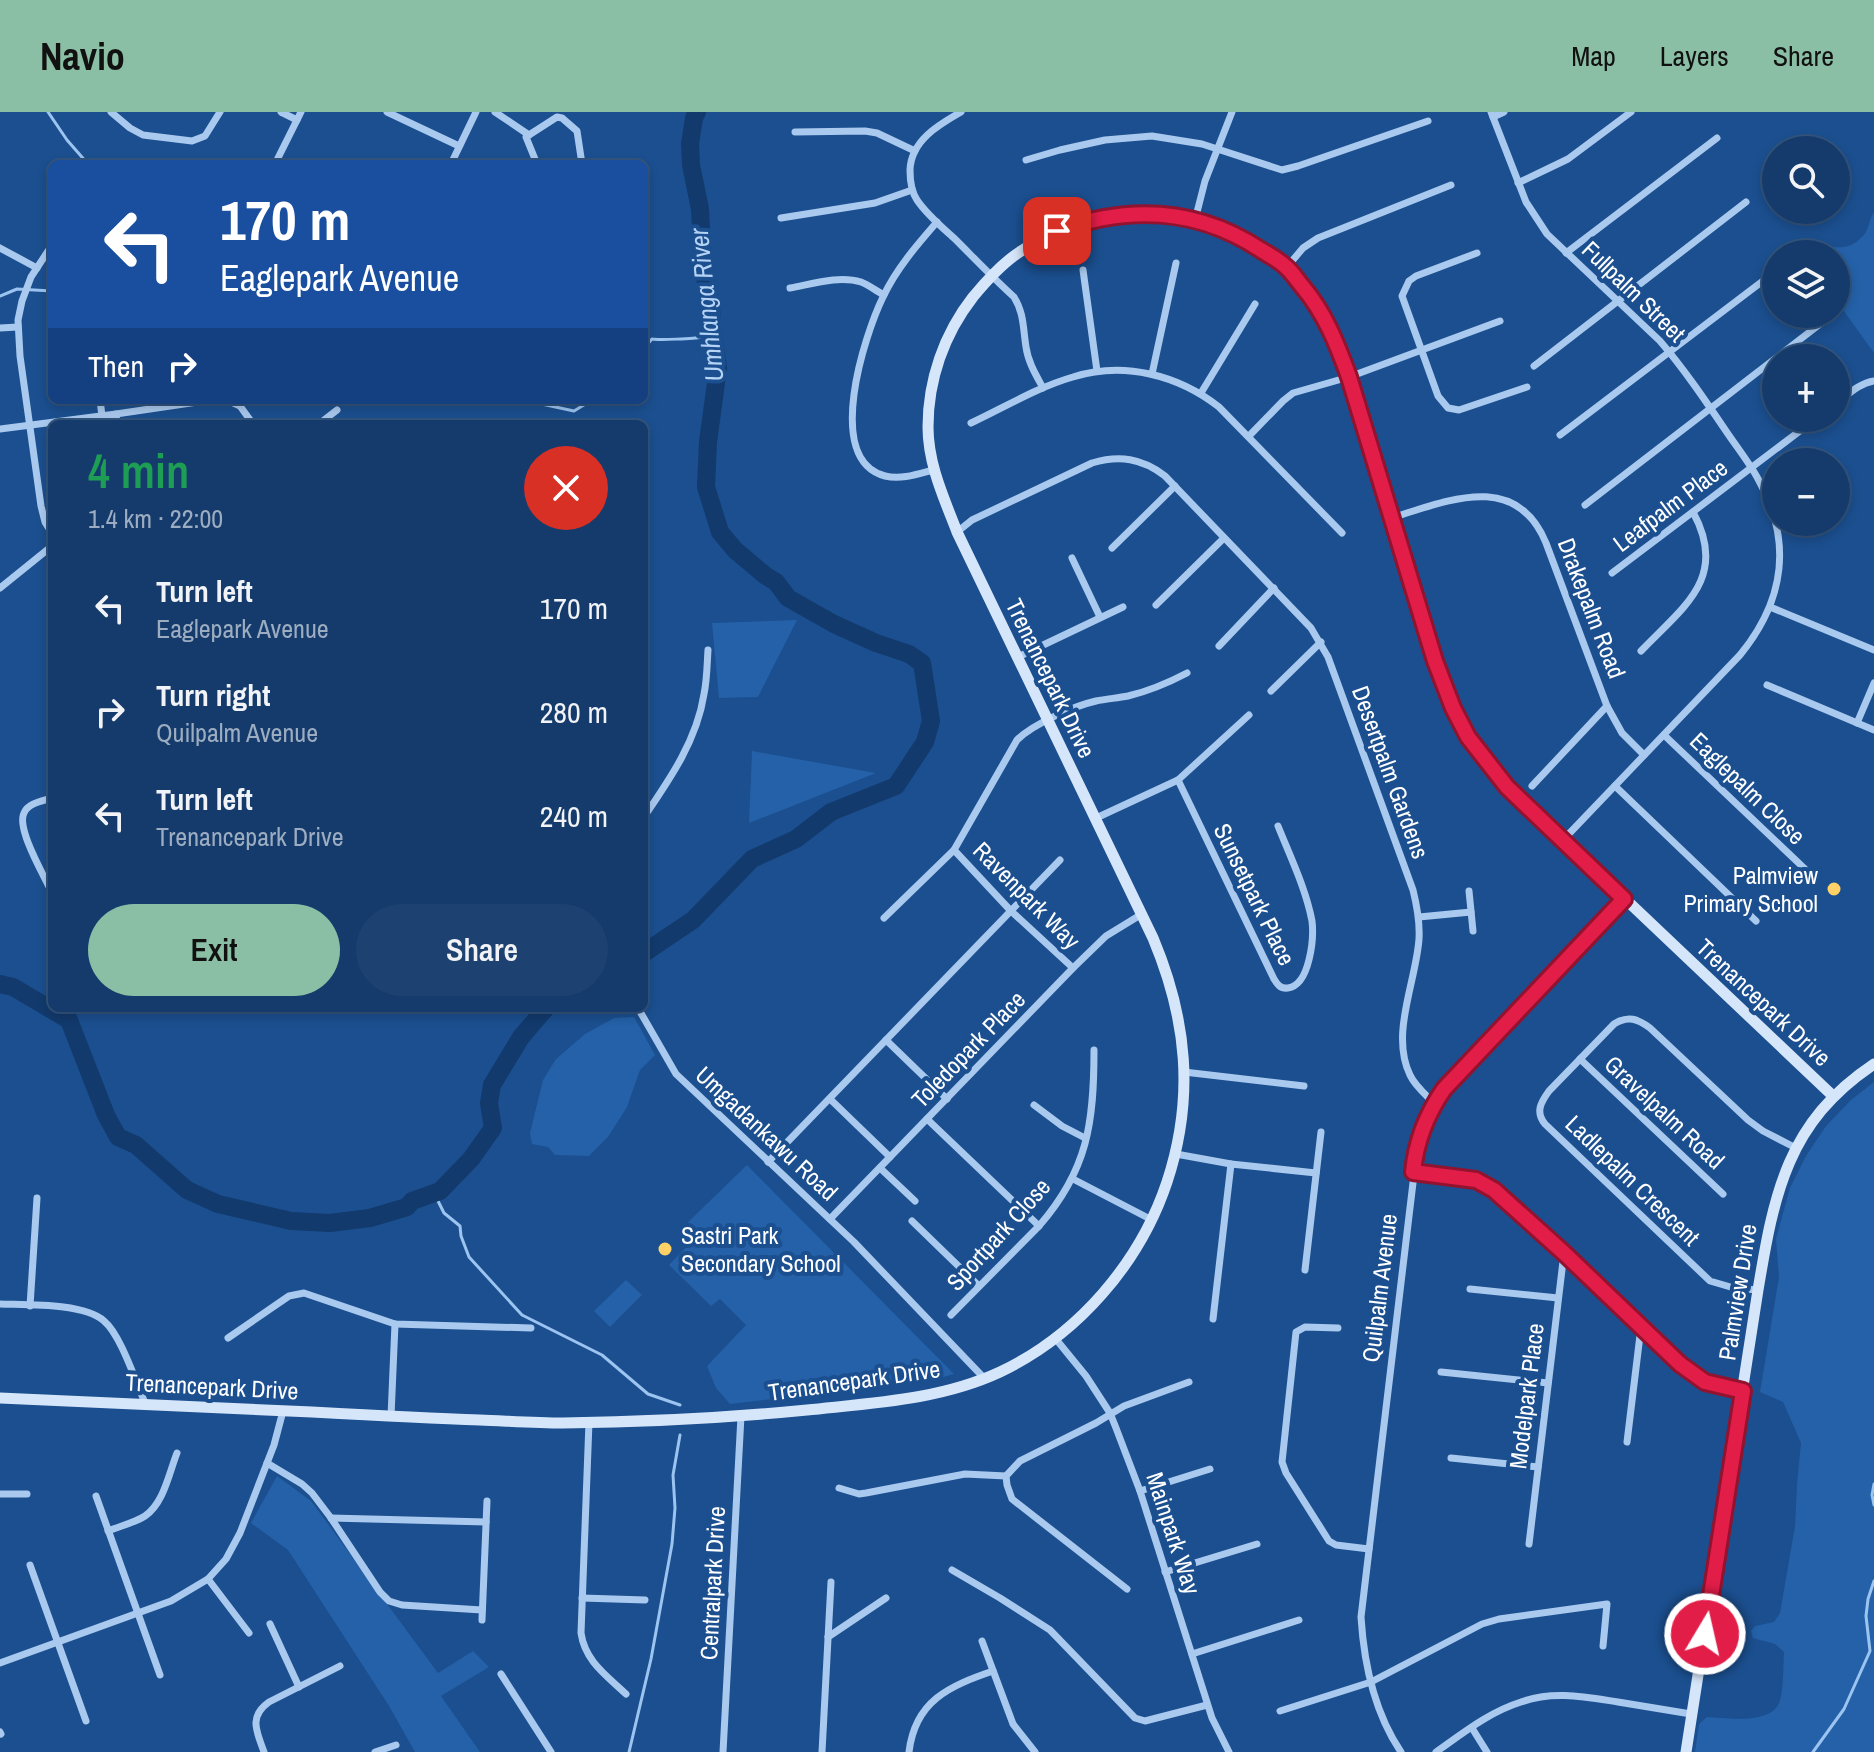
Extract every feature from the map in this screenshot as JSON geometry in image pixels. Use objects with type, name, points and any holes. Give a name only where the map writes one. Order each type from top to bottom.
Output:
[{"type":"street","points":[[111,112],[143,135],[192,141],[205,136],[220,112]]},
{"type":"street","points":[[277,160],[299,116],[281,112]]},
{"type":"street","points":[[387,112],[459,146]]},
{"type":"street","points":[[453,160],[476,112]]},
{"type":"street","points":[[495,112],[529,135]]},
{"type":"street","points":[[941,112],[947,120]]},
{"type":"street","points":[[961,112],[927,134],[915,151],[911,162],[912,190],[937,222],[1014,297],[1020,308],[1030,363],[1043,388]]},
{"type":"street","points":[[1195,220],[1205,181],[1232,112]]},
{"type":"street","points":[[1492,115],[1504,112]]},
{"type":"street","points":[[1518,183],[1568,159],[1631,112]]},
{"type":"street","name":"Fullpalm Street","points":[[1492,115],[1535,218],[1566,253],[1670,352],[1751,468],[1774,514],[1779,539],[1778,581],[1758,632],[1740,655],[1563,840]]},
{"type":"street","points":[[535,160],[526,137],[557,117],[577,131],[581,160]]},
{"type":"street","points":[[1026,160],[1105,140],[1152,136],[1202,144],[1282,170],[1428,121]]},
{"type":"street","points":[[795,132],[865,131],[877,133],[915,151]]},
{"type":"street","points":[[1566,253],[1717,138]]},
{"type":"street","points":[[1287,267],[1303,248],[1318,238],[1451,185]]},
{"type":"street","points":[[781,218],[875,203],[912,190]]},
{"type":"street","points":[[1534,366],[1746,202]]},
{"type":"street","name":"Trenancepark Drive","points":[[0,1398],[561,1423],[741,1416],[914,1398],[942,1392],[984,1378],[1026,1358],[1055,1338],[1091,1306],[1117,1277],[1152,1220],[1176,1154],[1183,1117],[1180,1020],[1162,961],[1142,914],[957,532],[933,470],[928,421],[936,368],[955,323],[991,275],[1018,252],[1057,231],[1120,214],[1161,214],[1225,229],[1287,267],[1316,303],[1337,341],[1438,672],[1468,737],[1494,772],[1563,840],[1833,1096]]},
{"type":"street","points":[[933,470],[904,477],[886,476],[872,470],[861,459],[854,443],[853,409],[861,358],[873,319],[908,255],[937,222]]},
{"type":"street","points":[[0,248],[37,268]]},
{"type":"street","points":[[48,251],[23,298],[18,327],[41,506],[48,527]]},
{"type":"street","points":[[1477,253],[1416,276],[1404,288],[1404,304],[1438,396],[1453,410],[1466,409],[1527,387]]},
{"type":"street","points":[[1152,374],[1176,263]]},
{"type":"street","points":[[1083,270],[1097,371]]},
{"type":"street","points":[[790,288],[838,279],[853,280],[884,295]]},
{"type":"street","points":[[1560,435],[1762,282]]},
{"type":"street","points":[[1201,393],[1255,304]]},
{"type":"street","points":[[1249,436],[1293,393],[1349,377],[1500,321]]},
{"type":"street","points":[[0,328],[18,327]]},
{"type":"street","points":[[1585,505],[1814,328]]},
{"type":"street","points":[[971,423],[1077,375],[1116,370],[1152,374],[1176,381],[1201,393],[1230,416],[1342,533]]},
{"type":"street","points":[[1850,393],[1860,385],[1874,381]]},
{"type":"street","points":[[100,404],[102,416]]},
{"type":"street","points":[[73,420],[166,404]]},
{"type":"street","points":[[236,404],[250,420]]},
{"type":"street","points":[[324,420],[337,410]]},
{"type":"street","points":[[116,414],[117,420]]},
{"type":"street","points":[[0,429],[48,424]]},
{"type":"street","name":"Leafpalm Place","points":[[1612,573],[1799,432]]},
{"type":"street","name":"Desertpalm Gardens","points":[[957,532],[972,520],[1082,467],[1123,458],[1146,463],[1165,476],[1298,613],[1321,642],[1334,672],[1413,890],[1419,917],[1419,943],[1402,1045],[1408,1072],[1434,1103]]},
{"type":"street","points":[[1112,548],[1175,486]]},
{"type":"street","name":"Drakepalm Road","points":[[1391,518],[1457,498],[1492,496],[1508,500],[1533,520],[1542,533],[1607,706],[1622,733],[1644,755]]},
{"type":"street","points":[[1641,651],[1694,596],[1702,580],[1707,563],[1706,546],[1693,512]]},
{"type":"street","points":[[1156,605],[1224,538]]},
{"type":"street","points":[[0,588],[48,549]]},
{"type":"street","points":[[1072,558],[1100,617]]},
{"type":"street","points":[[1219,646],[1274,588]]},
{"type":"street","points":[[1016,658],[1123,607]]},
{"type":"street","points":[[1770,607],[1874,650]]},
{"type":"street","points":[[1271,691],[1321,642]]},
{"type":"street","points":[[648,811],[673,774],[693,734],[704,696],[708,650]]},
{"type":"street","points":[[884,918],[954,850],[1017,740],[1024,733],[1093,701],[1160,687],[1187,673]]},
{"type":"street","points":[[1857,723],[1874,683]]},
{"type":"street","points":[[1767,685],[1874,730]]},
{"type":"street","points":[[1532,786],[1607,706]]},
{"type":"street","points":[[1094,819],[1178,780],[1249,715]]},
{"type":"street","name":"Eaglepalm Close","points":[[1664,735],[1805,869]]},
{"type":"street","name":"Sunsetpark Place","points":[[1178,780],[1274,979],[1285,988],[1293,987],[1303,976],[1308,965],[1313,932],[1306,900],[1278,826]]},
{"type":"street","points":[[1615,786],[1756,921]]},
{"type":"street","points":[[48,799],[32,805],[22,818],[24,831],[48,884]]},
{"type":"street","name":"Ravenpark Way","points":[[954,850],[1011,911],[1073,968]]},
{"type":"street","points":[[768,1162],[1060,860]]},
{"type":"street","points":[[1469,891],[1473,931]]},
{"type":"street","name":"Quilpalm Avenue","points":[[1401,1752],[1379,1711],[1363,1646],[1361,1617],[1419,1138],[1434,1103],[1444,1089],[1624,899]]},
{"type":"street","points":[[1419,917],[1471,912]]},
{"type":"street","name":"Toledopark Place","points":[[830,1219],[1073,968],[1106,936],[1142,914]]},
{"type":"street","name":"Umgadankawu Road","points":[[640,1012],[676,1074],[854,1242],[984,1378]]},
{"type":"street","name":"Ladlepalm Crescent","points":[[1758,1290],[1734,1288],[1710,1281],[1541,1119],[1539,1109],[1541,1102],[1614,1024],[1634,1019],[1650,1028],[1748,1120],[1796,1148]]},
{"type":"street","points":[[886,1040],[947,1099]]},
{"type":"street","name":"Sportpark Close","points":[[951,1315],[1039,1226],[1073,1179],[1093,1107],[1094,1050]]},
{"type":"street","name":"Gravelpalm Road","points":[[1580,1059],[1723,1194]]},
{"type":"street","name":"Palmview Drive","points":[[1686,1752],[1775,1199],[1796,1148],[1833,1096],[1874,1064]]},
{"type":"street","points":[[1184,1072],[1304,1086]]},
{"type":"street","points":[[830,1099],[890,1157]]},
{"type":"street","points":[[1034,1105],[1062,1126],[1085,1138]]},
{"type":"street","points":[[927,1119],[1039,1226]]},
{"type":"street","points":[[1305,1270],[1321,1132]]},
{"type":"street","points":[[1176,1154],[1231,1164],[1316,1173]]},
{"type":"street","points":[[1213,1319],[1231,1164]]},
{"type":"street","points":[[880,1168],[915,1201]]},
{"type":"street","points":[[1413,1172],[1466,1178],[1485,1184],[1564,1253],[1693,1375],[1715,1386],[1743,1391]]},
{"type":"street","name":"Sportpark Close","points":[[1073,1179],[1152,1220]]},
{"type":"street","points":[[30,1306],[37,1198]]},
{"type":"street","points":[[912,1221],[979,1286]]},
{"type":"street","name":"Modelpark Place","points":[[1529,1544],[1564,1253]]},
{"type":"street","points":[[1470,1289],[1558,1298]]},
{"type":"street","points":[[228,1338],[289,1296],[304,1293],[395,1324],[531,1328]]},
{"type":"street","points":[[0,1304],[76,1309],[105,1321],[113,1331],[146,1405]]},
{"type":"street","points":[[391,1416],[395,1324]]},
{"type":"street","points":[[1338,1328],[1305,1327],[1296,1332],[1282,1462],[1329,1541],[1369,1549]]},
{"type":"street","points":[[1627,1442],[1641,1327]]},
{"type":"street","name":"Mainpark Way","points":[[1055,1338],[1086,1376],[1110,1413],[1140,1491],[1207,1705],[1229,1752]]},
{"type":"street","points":[[1441,1372],[1548,1383]]},
{"type":"street","points":[[1127,1589],[1012,1499],[1006,1476],[1020,1461],[1110,1413],[1189,1382]]},
{"type":"street","points":[[0,1663],[183,1595],[208,1579],[233,1548],[274,1445],[283,1411]]},
{"type":"street","name":"Centralpark Drive","points":[[723,1752],[741,1416]]},
{"type":"street","points":[[589,1422],[583,1648],[626,1694]]},
{"type":"street","points":[[108,1531],[134,1521],[153,1509],[177,1453]]},
{"type":"street","points":[[1451,1458],[1538,1467]]},
{"type":"street","points":[[267,1463],[308,1488],[389,1601],[402,1605],[482,1610]]},
{"type":"street","points":[[1140,1491],[1210,1469]]},
{"type":"street","points":[[839,1488],[859,1494],[965,1474],[1006,1476]]},
{"type":"street","points":[[0,1494],[27,1494]]},
{"type":"street","points":[[96,1496],[160,1675]]},
{"type":"street","points":[[482,1620],[487,1501]]},
{"type":"street","points":[[331,1518],[486,1522]]},
{"type":"street","points":[[1165,1572],[1257,1544]]},
{"type":"street","points":[[30,1565],[86,1721]]},
{"type":"street","points":[[952,1570],[1050,1630],[1139,1720],[1207,1705]]},
{"type":"street","points":[[208,1579],[249,1633]]},
{"type":"street","points":[[822,1752],[831,1582]]},
{"type":"street","points":[[582,1598],[645,1600]]},
{"type":"street","points":[[828,1637],[886,1598]]},
{"type":"street","points":[[1280,1711],[1371,1682],[1470,1629],[1499,1619],[1607,1604],[1603,1646]]},
{"type":"street","points":[[1192,1654],[1299,1620]]},
{"type":"street","points":[[270,1624],[299,1687]]},
{"type":"street","points":[[982,1641],[1013,1724],[1035,1752]]},
{"type":"street","points":[[264,1752],[256,1726],[257,1714],[269,1702],[340,1666]]},
{"type":"street","points":[[909,1752],[910,1739],[928,1705],[962,1681],[993,1671]]},
{"type":"street","points":[[501,1674],[551,1752]]},
{"type":"street","points":[[1436,1752],[1494,1713],[1520,1702],[1557,1695],[1691,1714]]},
{"type":"street","points":[[1472,1728],[1487,1752]]},
{"type":"street","points":[[375,1752],[396,1745]]},
{"type":"shaded area","points":[[1874,212],[1874,353],[1850,320],[1850,245],[1865,234]]},
{"type":"shaded area","points":[[797,620],[758,697],[719,698],[712,623]]},
{"type":"shaded area","points":[[752,751],[876,773],[749,823]]},
{"type":"shaded area","points":[[634,1017],[655,1055],[640,1070],[627,1107],[608,1137],[589,1156],[555,1155],[548,1147],[532,1144],[530,1133],[543,1080],[556,1059],[585,1034],[614,1018]]},
{"type":"shaded area","points":[[1874,1082],[1874,1752],[1695,1752],[1699,1724],[1707,1717],[1735,1719],[1766,1715],[1774,1710],[1781,1698],[1784,1652],[1775,1644],[1753,1638],[1751,1631],[1755,1626],[1774,1622],[1780,1613],[1795,1526],[1801,1443],[1783,1402],[1760,1392],[1779,1277],[1776,1239],[1790,1188],[1806,1156],[1826,1126]]},
{"type":"shaded area","points":[[747,1165],[954,1374],[930,1381],[730,1404],[716,1388],[707,1366],[746,1325],[720,1299],[711,1306],[669,1265],[696,1237],[684,1226]]},
{"type":"shaded area","points":[[626,1280],[642,1295],[610,1327],[594,1311]]},
{"type":"shaded area","points":[[277,1476],[311,1501],[438,1673],[473,1651],[489,1667],[441,1696],[480,1752],[415,1752],[389,1706],[288,1550],[251,1523]]},
{"type":"waterway","points":[[48,112],[84,160]]},
{"type":"waterway","name":"Umhlanga River","points":[[648,950],[693,920],[752,859],[796,839],[831,812],[896,786],[925,742],[931,721],[922,663],[909,654],[834,624],[788,598],[776,582],[735,550],[720,532],[706,487],[708,442],[718,368],[703,268],[700,209],[691,165],[690,144],[697,112]]},
{"type":"waterway","points":[[0,296],[17,289],[48,291]]},
{"type":"waterway","points":[[648,344],[652,339],[697,338],[712,328]]},
{"type":"waterway","points":[[542,404],[574,411],[585,404]]},
{"type":"waterway","name":"Umhlanga River","points":[[0,984],[13,987],[48,1008]]},
{"type":"waterway","name":"Umhlanga River","points":[[55,1012],[69,1020],[106,1115],[118,1137],[136,1145],[187,1190],[218,1204],[291,1221],[330,1223],[370,1218],[407,1207],[412,1201],[440,1191],[471,1159],[493,1128],[489,1103],[492,1085],[521,1037],[543,1012]]},
{"type":"waterway","points":[[434,1193],[444,1213],[460,1226],[469,1257],[522,1315],[602,1355],[648,1394],[680,1405]]},
{"type":"waterway","points":[[629,1752],[651,1659],[672,1544],[675,1508],[673,1475],[680,1435]]},
{"type":"waterway","points":[[1874,1484],[1874,1505]]},
{"type":"waterway","points":[[1813,1752],[1844,1709],[1870,1651],[1866,1616],[1874,1581]]},
{"type":"place","name":"Palmview Primary School","points":[[1834,889]]},
{"type":"place","name":"Sastri Park Secondary School","points":[[665,1249]]},
{"type":"route","points":[[1057,231],[1120,214],[1161,214],[1225,229],[1287,267],[1316,303],[1337,341],[1442,683],[1468,737],[1507,787],[1624,899],[1444,1089],[1426,1118],[1413,1172],[1466,1178],[1485,1184],[1564,1253],[1693,1375],[1715,1386],[1743,1391],[1705,1634]]}]
